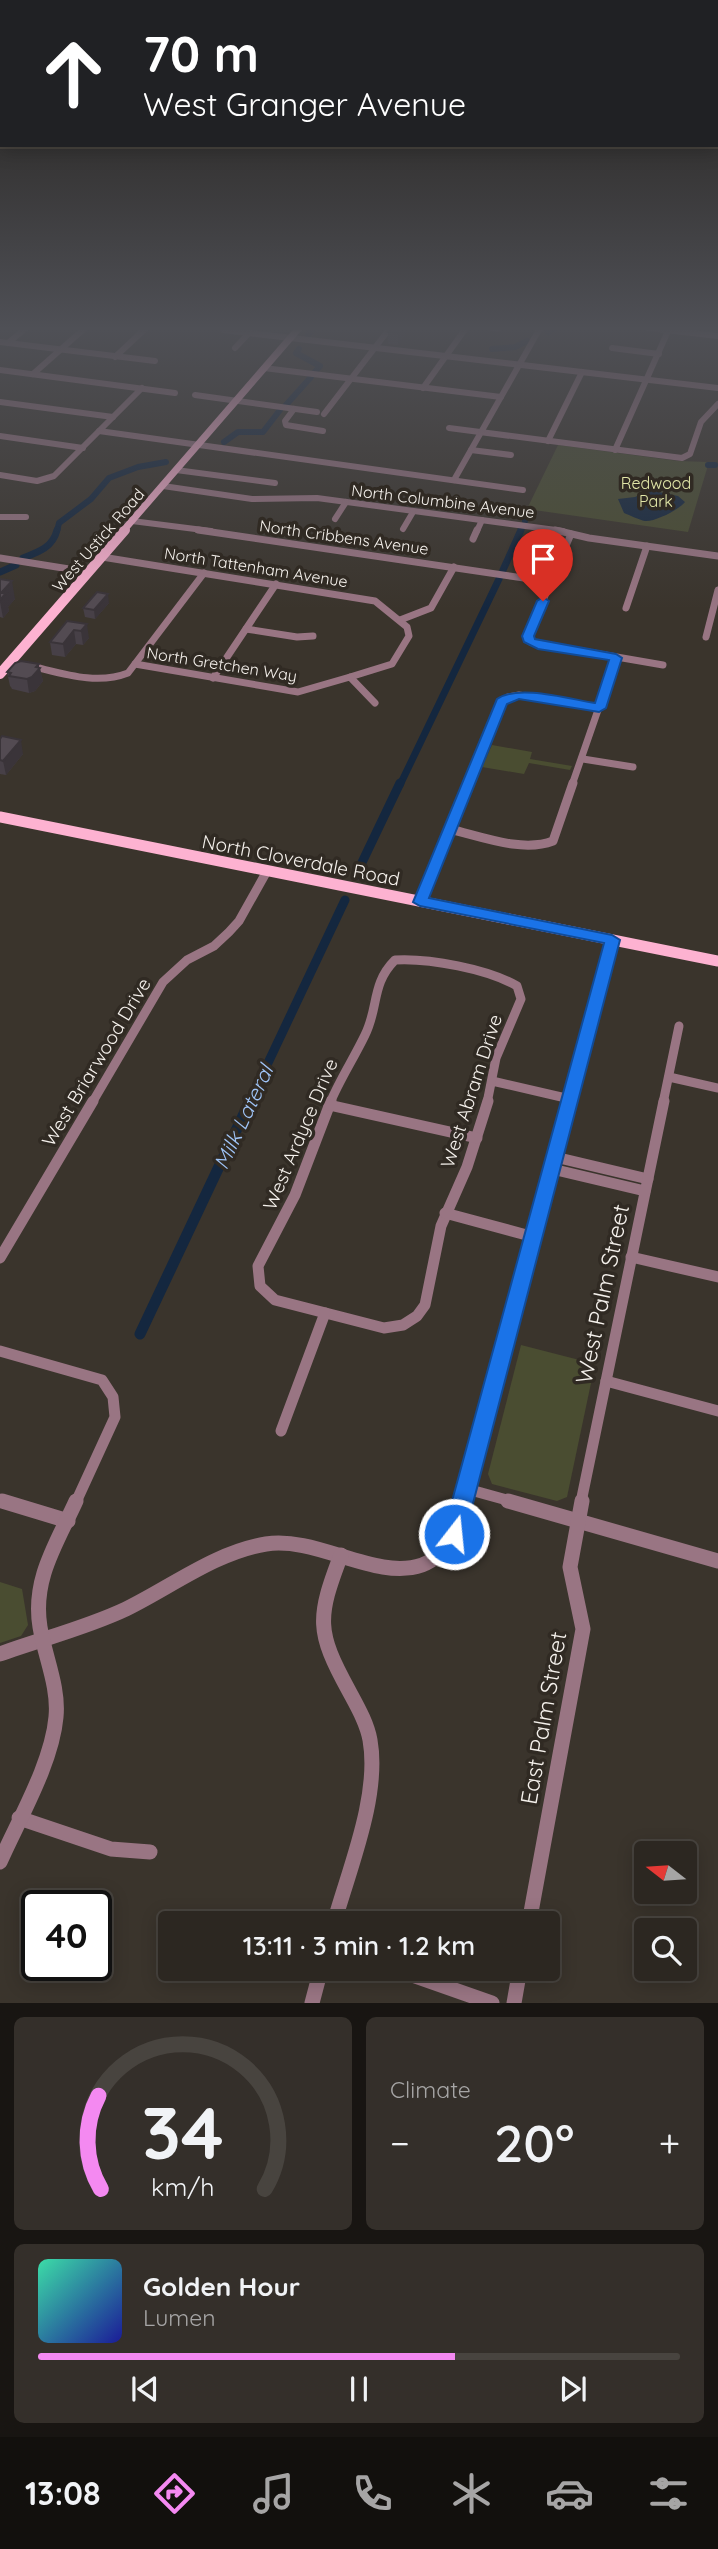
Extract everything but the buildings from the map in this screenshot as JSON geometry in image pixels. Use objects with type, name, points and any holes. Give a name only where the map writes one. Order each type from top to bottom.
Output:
[{"type":"main road","name":"West Ustick Road","points":[[0,674],[218,421]]},
{"type":"main road","name":"North Cloverdale Road","points":[[0,817],[718,961]]},
{"type":"street","points":[[0,475],[47,480],[109,421]]},
{"type":"street","points":[[286,421],[290,426],[312,426],[323,430]]},
{"type":"street","points":[[454,480],[487,421]]},
{"type":"street","points":[[548,441],[558,421]]},
{"type":"street","points":[[615,450],[627,421]]},
{"type":"street","points":[[449,428],[686,457],[690,454],[702,421]]},
{"type":"street","points":[[99,431],[523,491]]},
{"type":"street","points":[[0,436],[83,448]]},
{"type":"street","points":[[471,450],[510,455]]},
{"type":"street","points":[[176,470],[275,483]]},
{"type":"street","name":"North Columbine Avenue","points":[[163,486],[260,499],[310,498],[346,502],[718,556]]},
{"type":"street","points":[[335,519],[346,502]]},
{"type":"street","points":[[403,528],[414,512]]},
{"type":"street","points":[[0,517],[26,517]]},
{"type":"street","points":[[473,539],[482,520]]},
{"type":"street","name":"North Cribbens Avenue","points":[[132,521],[301,543],[551,582]]},
{"type":"street","points":[[571,534],[528,636],[530,642],[663,665]]},
{"type":"street","points":[[626,608],[647,546]]},
{"type":"street","name":"North Tattenham Avenue","points":[[102,556],[375,601],[400,620]]},
{"type":"street","points":[[0,558],[88,572]]},
{"type":"street","points":[[400,620],[431,608],[454,567]]},
{"type":"street","points":[[135,664],[204,573]]},
{"type":"street","points":[[213,678],[276,584]]},
{"type":"street","points":[[706,637],[718,590]]},
{"type":"street","name":"North Gretchen Way","points":[[10,662],[105,679],[121,677],[135,664],[298,692],[385,667],[397,659],[409,636],[407,627],[400,620]]},
{"type":"street","points":[[246,629],[298,637],[313,636]]},
{"type":"street","points":[[449,829],[533,845],[548,845],[556,837],[616,658]]},
{"type":"street","points":[[350,677],[375,703]]},
{"type":"street","points":[[420,902],[502,702],[508,697],[519,695],[599,708]]},
{"type":"street","points":[[583,759],[633,767]]},
{"type":"street","name":"West Briarwood Drive","points":[[0,1258],[163,982],[187,960],[214,946],[229,932],[239,921],[267,870]]},
{"type":"street","points":[[0,1654],[123,1610],[238,1550],[252,1546],[292,1542],[396,1570],[414,1568],[435,1559],[447,1548],[454,1534],[467,1489],[612,940]]},
{"type":"street","name":"West Abram Drive","points":[[325,1313],[384,1328],[397,1328],[419,1316],[425,1305],[445,1213],[467,1167],[477,1138],[496,1058],[521,999],[516,986],[502,978],[415,959],[395,960]]},
{"type":"street","name":"West Ardyce Drive","points":[[325,1313],[275,1300],[266,1295],[259,1286],[258,1266],[295,1195],[329,1105],[372,1020],[382,973],[395,960]]},
{"type":"street","name":"West Palm Street","points":[[578,1520],[679,1026]]},
{"type":"street","points":[[668,1077],[718,1088]]},
{"type":"street","points":[[492,1081],[570,1099]]},
{"type":"street","points":[[329,1105],[477,1138]]},
{"type":"street","points":[[553,1163],[646,1185]]},
{"type":"street","points":[[445,1213],[534,1237]]},
{"type":"street","points":[[632,1257],[718,1278]]},
{"type":"street","points":[[281,1432],[325,1313]]},
{"type":"street","points":[[0,1351],[102,1380],[114,1396],[115,1418],[43,1570],[37,1591],[41,1639],[57,1709],[53,1737],[0,1862]]},
{"type":"street","points":[[606,1381],[718,1411]]},
{"type":"street","points":[[467,1489],[718,1561]]},
{"type":"street","points":[[0,1500],[68,1521]]},
{"type":"street","name":"East Palm Street","points":[[531,1911],[583,1629],[570,1567],[578,1520]]},
{"type":"street","points":[[337,1911],[367,1801],[371,1769],[370,1740],[352,1694],[328,1648],[322,1628],[326,1599],[341,1555]]},
{"type":"street","points":[[19,1818],[111,1849],[149,1852]]},
{"type":"street","points":[[312,2003],[318,1981]]},
{"type":"street","points":[[429,1981],[492,2003]]},
{"type":"street","points":[[514,2003],[518,1981]]},
{"type":"green space","name":"Redwood Park","points":[[558,445],[678,461],[709,462],[688,532],[527,509]]},
{"type":"green space","points":[[492,745],[532,752],[530,759],[572,766],[570,770],[529,763],[524,774],[482,767]]},
{"type":"green space","points":[[521,1345],[595,1364],[567,1497],[557,1501],[492,1484],[488,1474]]},
{"type":"green space","points":[[0,1582],[22,1589],[28,1625],[21,1636],[0,1643]]},
{"type":"water","points":[[649,490],[678,496],[685,502],[667,514],[649,521],[624,513],[618,499],[635,497]]},
{"type":"waterway","points":[[224,442],[238,432],[263,432],[271,421]]},
{"type":"waterway","points":[[57,531],[59,523],[91,499],[109,478],[138,467],[166,462]]},
{"type":"waterway","name":"Milk Lateral","points":[[708,465],[715,465]]},
{"type":"waterway","name":"Milk Lateral","points":[[525,521],[531,510]]},
{"type":"waterway","points":[[23,558],[49,545],[57,530]]},
{"type":"waterway","name":"Milk Lateral","points":[[503,570],[521,530]]},
{"type":"waterway","points":[[0,572],[16,565]]},
{"type":"waterway","name":"Milk Lateral","points":[[400,785],[499,579]]},
{"type":"waterway","name":"Milk Lateral","points":[[356,875],[400,783]]},
{"type":"waterway","name":"Milk Lateral","points":[[249,1103],[345,900]]},
{"type":"waterway","name":"Milk Lateral","points":[[140,1334],[250,1101]]},
{"type":"route","points":[[454,1534],[612,940],[420,902],[502,702],[508,697],[519,695],[599,708],[616,658],[530,642],[528,636],[543,601]]}]
